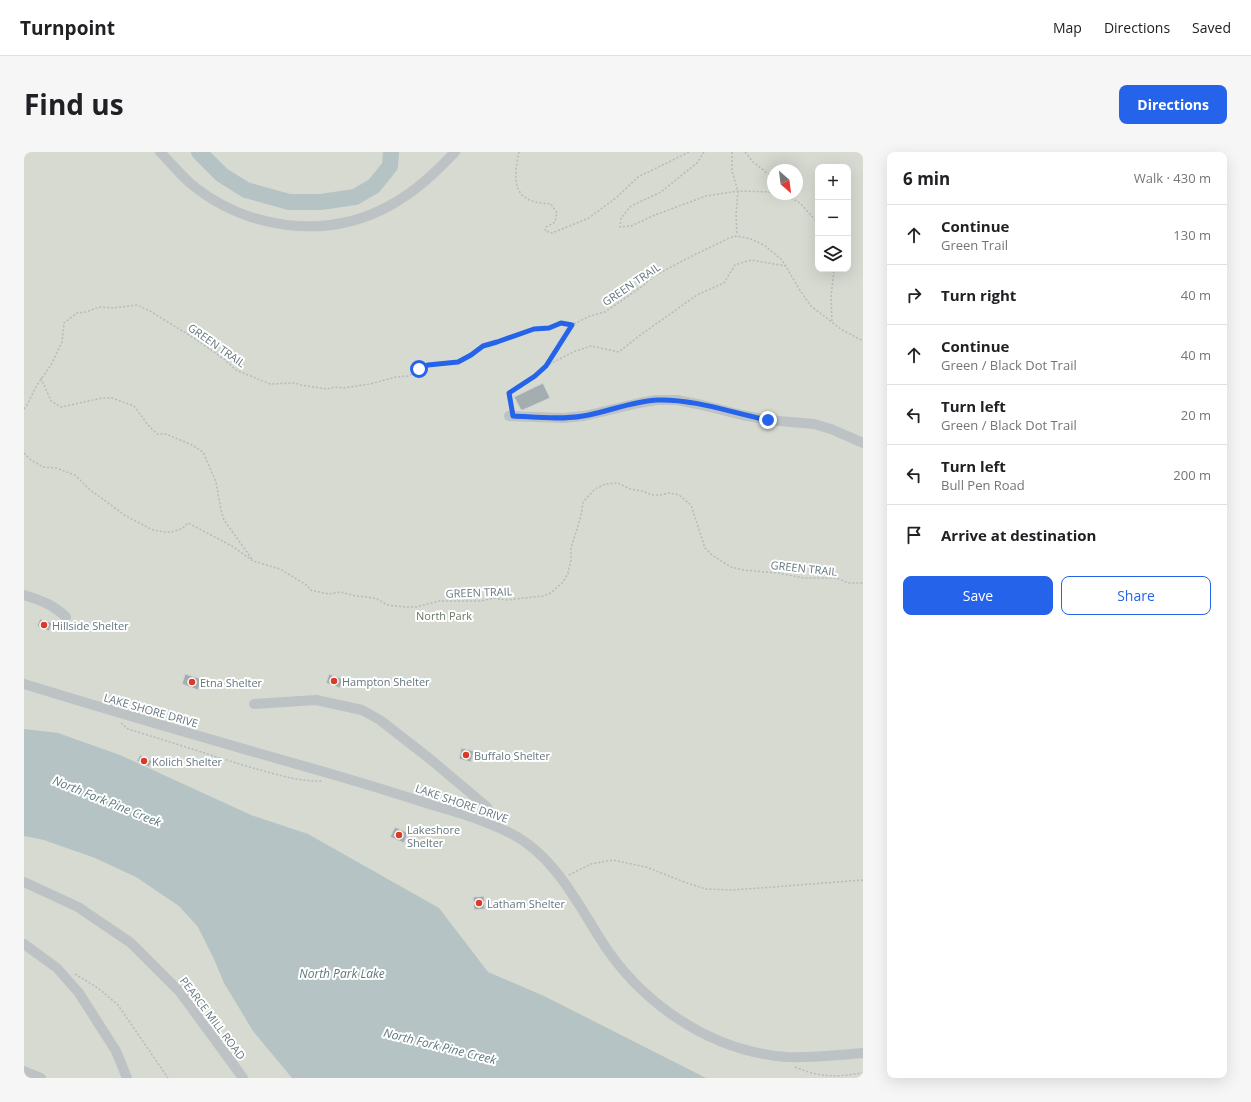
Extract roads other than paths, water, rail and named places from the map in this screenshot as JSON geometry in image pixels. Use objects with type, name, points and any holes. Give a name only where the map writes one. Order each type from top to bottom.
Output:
[{"type":"street","points":[[160,152],[190,183],[229,208],[242,214],[271,223],[301,227],[348,222],[363,218],[388,207],[414,191],[455,152]]},
{"type":"street","points":[[511,416],[584,416],[656,400],[677,400],[768,420],[814,424],[832,429],[863,443]]},
{"type":"street","points":[[24,595],[50,605],[66,617]]},
{"type":"street","name":"LAKE SHORE DRIVE","points":[[24,684],[388,791],[464,814],[488,823],[512,834],[537,851],[552,866],[572,893],[604,945],[631,979],[659,1005],[692,1028],[743,1049],[762,1054],[820,1057],[863,1053]]},
{"type":"street","points":[[254,704],[316,700],[362,710],[380,720],[488,807],[490,814],[488,823]]},
{"type":"street","name":"PEARCE MILL ROAD","points":[[24,882],[78,907],[131,943],[180,992],[243,1078]]},
{"type":"street","points":[[24,944],[57,968],[79,993],[116,1051],[127,1078]]},
{"type":"street","points":[[24,1071],[41,1078]]},
{"type":"water","name":"North Park Lake","points":[[24,729],[58,733],[120,755],[251,815],[308,834],[439,908],[488,972],[544,996],[706,1078],[292,1078],[253,1031],[224,983],[198,927],[179,906],[136,877],[95,858],[44,840],[24,836]]},
{"type":"waterway","points":[[199,152],[222,175],[246,190],[289,202],[321,202],[355,197],[374,186],[390,166],[391,152]]},
{"type":"place","name":"Hillside Shelter","points":[[44,625]]},
{"type":"place","name":"Hampton Shelter","points":[[334,681]]},
{"type":"place","name":"Etna Shelter","points":[[192,682]]},
{"type":"place","name":"Buffalo Shelter","points":[[466,755]]},
{"type":"place","name":"Kolich Shelter","points":[[144,761]]},
{"type":"place","name":"Lakeshore Shelter","points":[[399,835]]},
{"type":"place","name":"Latham Shelter","points":[[479,903]]},
{"type":"park label","name":"North Park","points":[[444,615]]},
{"type":"water label","name":"North Fork Pine Creek","points":[[107,801]]},
{"type":"water label","name":"North Fork Pine Creek","points":[[440,1046]]}]
